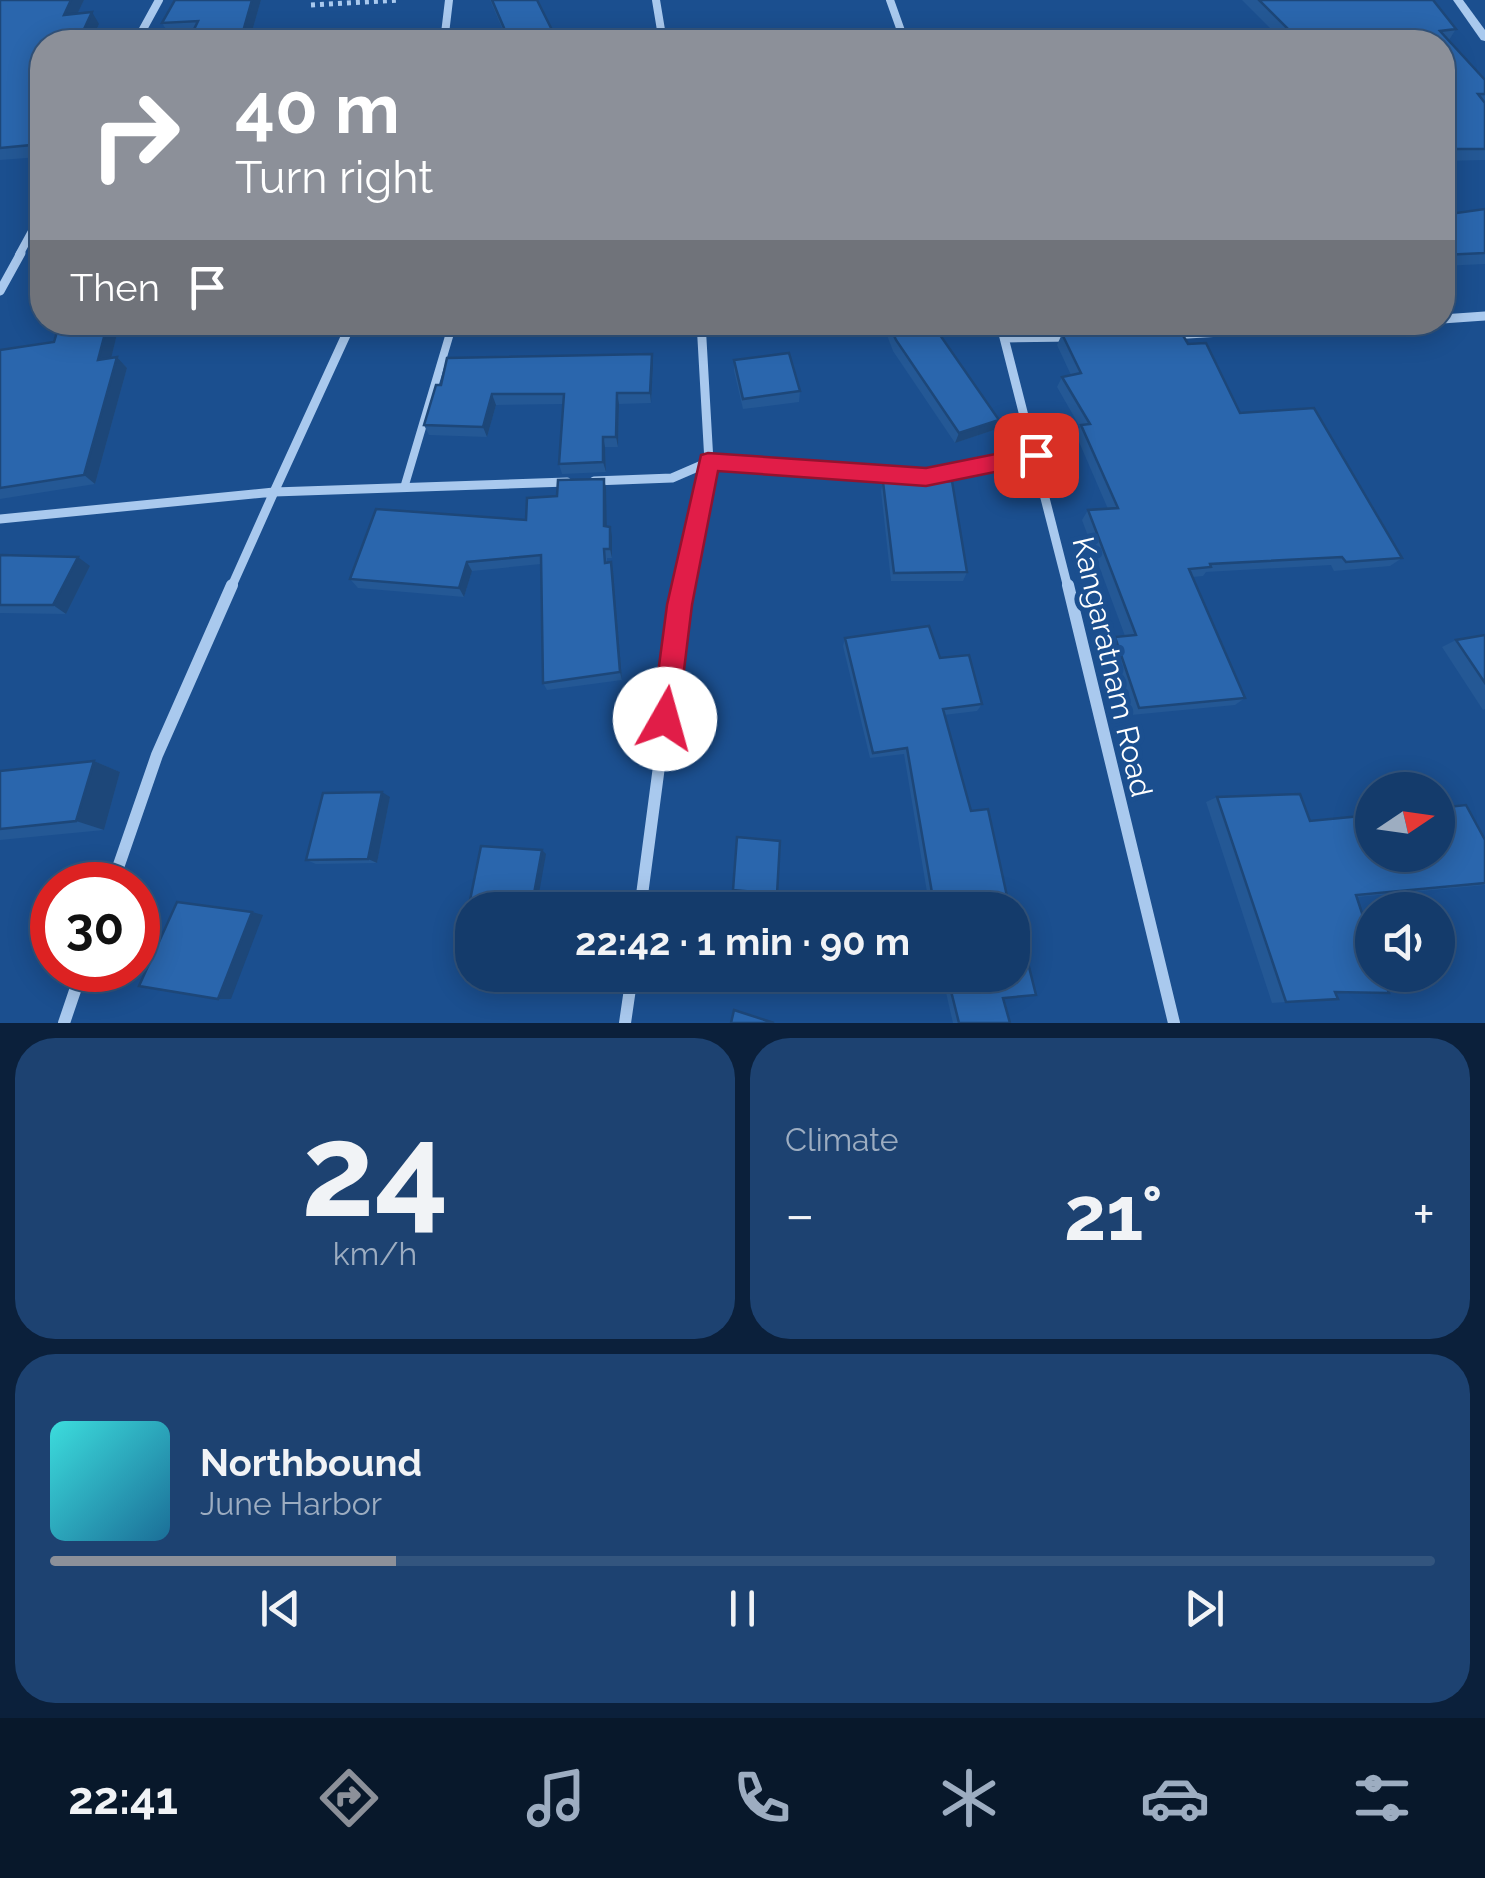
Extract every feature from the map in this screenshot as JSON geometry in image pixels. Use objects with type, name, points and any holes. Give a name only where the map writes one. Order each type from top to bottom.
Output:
[{"type":"street","points":[[143,30],[159,0]]},
{"type":"street","points":[[445,30],[448,0]]},
{"type":"street","points":[[656,0],[661,30]]},
{"type":"street","points":[[890,0],[901,30]]},
{"type":"street","points":[[1458,0],[1485,38]]},
{"type":"street","points":[[0,291],[30,235]]},
{"type":"street","points":[[1455,318],[1485,316]]},
{"type":"street","points":[[120,862],[157,755],[346,335]]},
{"type":"street","points":[[404,488],[450,335]]},
{"type":"street","points":[[642,892],[680,605],[708,462],[702,335]]},
{"type":"street","name":"Kangaratnam Road","points":[[1004,335],[1174,1023]]},
{"type":"street","points":[[1156,336],[1172,335]]},
{"type":"street","points":[[1005,338],[1081,337]]},
{"type":"street","points":[[0,519],[274,492],[672,478],[708,462],[926,477],[1036,455]]},
{"type":"street","points":[[64,1023],[75,992]]},
{"type":"street","points":[[625,1023],[630,992]]},
{"type":"path","points":[[311,5],[400,0]]},
{"type":"building","points":[[0,0],[71,0],[64,15],[92,12],[84,30],[30,30],[30,145],[0,148]]},
{"type":"building","points":[[175,0],[252,0],[243,30],[194,30],[198,21],[162,23]]},
{"type":"building","points":[[492,0],[537,0],[552,30],[505,30]]},
{"type":"building","points":[[1259,0],[1433,0],[1456,29],[1448,30],[1289,30]]},
{"type":"building","points":[[1455,47],[1485,80],[1485,94],[1478,94],[1485,103],[1485,149],[1455,149]]},
{"type":"building","points":[[1485,209],[1485,253],[1455,254],[1455,213]]},
{"type":"building","points":[[56,335],[105,335],[98,360],[117,357],[84,475],[0,488],[0,350],[54,342]]},
{"type":"building","points":[[894,335],[940,335],[999,420],[959,433]]},
{"type":"building","points":[[1062,335],[1183,335],[1188,344],[1206,343],[1240,413],[1314,408],[1402,558],[1346,562],[1342,557],[1210,564],[1211,567],[1189,569],[1245,698],[1139,708],[1115,637],[1136,635],[1088,510],[1118,508],[1081,425],[1090,424],[1062,377],[1081,373]]},
{"type":"building","points":[[789,353],[800,391],[743,399],[734,360]]},
{"type":"building","points":[[652,354],[650,393],[617,393],[616,437],[603,437],[603,462],[559,464],[564,394],[492,394],[483,427],[424,425],[436,385],[441,385],[447,358]]},
{"type":"building","points":[[604,479],[604,526],[610,527],[610,549],[604,549],[605,563],[611,562],[620,672],[543,683],[541,555],[467,562],[459,588],[350,579],[376,509],[526,520],[527,498],[557,496],[558,480]]},
{"type":"building","points":[[952,481],[967,572],[894,573],[883,482]]},
{"type":"building","points":[[0,555],[78,557],[53,605],[0,605]]},
{"type":"building","points":[[929,626],[940,658],[969,655],[982,704],[943,709],[971,811],[988,809],[1006,892],[932,892],[907,748],[873,753],[845,638]]},
{"type":"building","points":[[1485,635],[1485,683],[1456,640]]},
{"type":"building","points":[[94,761],[76,821],[0,829],[0,771]]},
{"type":"building","points":[[382,792],[368,859],[306,860],[323,793]]},
{"type":"building","points":[[1300,794],[1310,821],[1355,817],[1355,872],[1455,872],[1455,806],[1466,805],[1485,840],[1485,883],[1355,892],[1355,992],[1389,993],[1335,992],[1338,999],[1286,1002],[1217,797]]},
{"type":"building","points":[[737,837],[780,841],[777,892],[733,890]]},
{"type":"building","points":[[481,846],[542,850],[534,892],[472,892]]},
{"type":"building","points":[[177,902],[252,912],[218,999],[160,989],[160,940]]},
{"type":"building","points":[[1030,971],[1036,995],[1003,998],[1010,1023],[959,1023],[951,992],[1030,992]]},
{"type":"building","points":[[734,1010],[774,1023],[731,1023]]},
{"type":"route","points":[[665,719],[680,605],[708,462],[926,477],[1036,455]]}]
